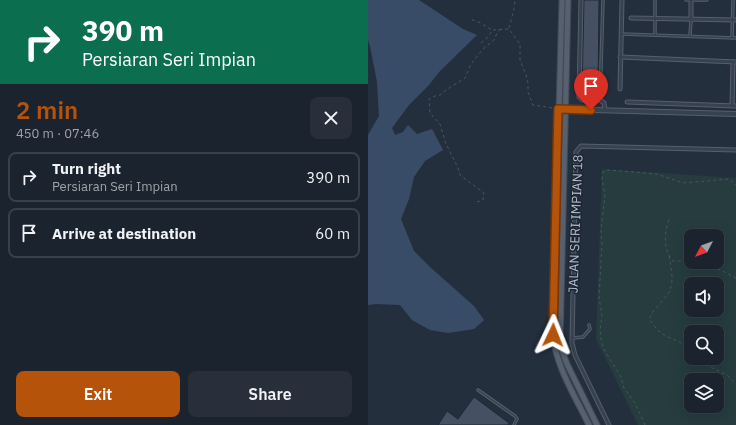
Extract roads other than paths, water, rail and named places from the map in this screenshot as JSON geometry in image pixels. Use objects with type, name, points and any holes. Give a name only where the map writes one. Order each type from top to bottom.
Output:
[{"type":"main road","points":[[562,0],[553,335],[556,356],[589,425]]},
{"type":"main road","points":[[568,0],[560,345],[567,364],[597,425]]},
{"type":"street","points":[[581,0],[579,97],[582,100],[600,100],[604,103],[605,110]]},
{"type":"street","points":[[620,89],[622,0]]},
{"type":"street","points":[[691,0],[691,19]]},
{"type":"street","points":[[631,18],[734,20]]},
{"type":"street","points":[[620,57],[734,62],[732,106]]},
{"type":"street","points":[[627,102],[736,106]]},
{"type":"street","points":[[558,109],[736,114]]},
{"type":"street","name":"JALAN SERI IMPIAN 18","points":[[609,425],[573,349],[576,160],[578,149],[581,146],[736,150]]},
{"type":"lane","points":[[600,100],[603,0]]},
{"type":"lane","points":[[654,35],[655,0]]},
{"type":"lane","points":[[686,0],[707,0]]},
{"type":"lane","points":[[732,38],[734,20],[733,0]]},
{"type":"lane","points":[[690,36],[691,19]]},
{"type":"lane","points":[[621,34],[736,38]]},
{"type":"lane","points":[[572,338],[583,337],[590,329],[590,325]]},
{"type":"lane","points":[[478,390],[515,416],[517,419],[514,425]]},
{"type":"water","points":[[368,0],[419,0],[463,29],[477,35],[440,71],[428,86],[409,105],[392,128],[395,135],[403,132],[408,125],[417,134],[432,129],[443,150],[425,161],[414,177],[409,199],[401,219],[414,251],[474,306],[484,320],[474,329],[448,333],[430,330],[412,320],[400,305],[368,305],[368,135],[379,116],[377,82],[368,40]]}]
